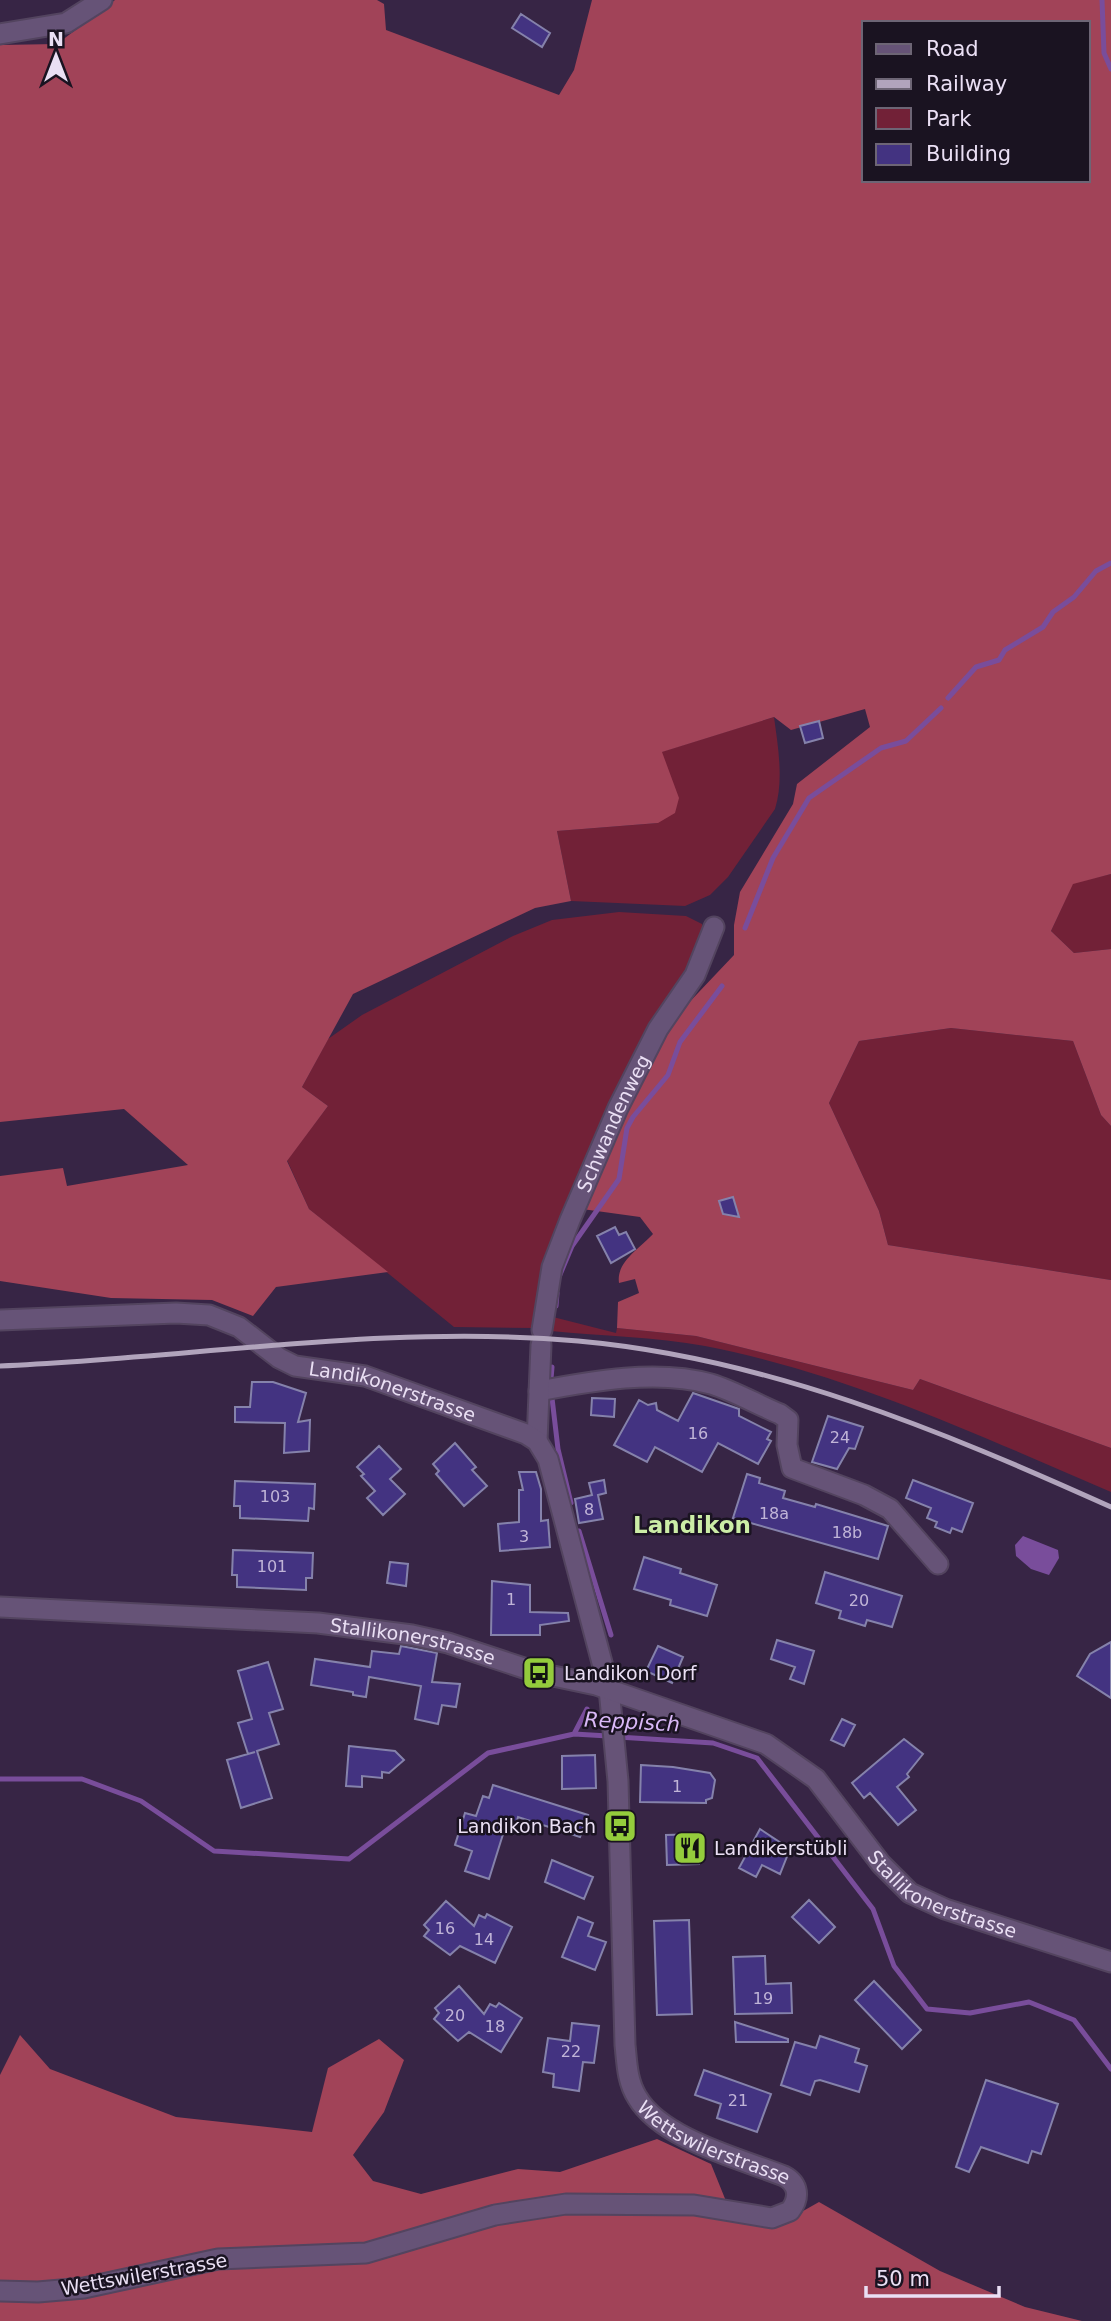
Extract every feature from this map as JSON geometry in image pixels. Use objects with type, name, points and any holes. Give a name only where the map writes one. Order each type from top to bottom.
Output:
[{"type":"street","points":[[0,34],[66,23],[102,0]]},
{"type":"street","name":"Schwandenweg","points":[[537,1441],[541,1338],[552,1267],[618,1108],[658,1029],[695,975],[714,926]]},
{"type":"street","name":"Landikonerstrasse","points":[[0,1320],[193,1313],[209,1315],[239,1327],[279,1359],[295,1366],[365,1376],[526,1434],[537,1441]]},
{"type":"street","points":[[539,1391],[590,1381],[670,1379],[710,1384],[734,1394],[788,1420],[787,1445],[792,1468],[864,1495],[890,1509],[938,1564]]},
{"type":"street","points":[[537,1441],[548,1459],[609,1689]]},
{"type":"street","name":"Stallikonerstrasse","points":[[0,1607],[359,1628],[448,1643],[539,1673],[609,1689],[766,1744],[792,1759],[816,1779],[881,1864],[909,1892],[945,1909],[1111,1962]]},
{"type":"street","name":"Wettswilerstrasse","points":[[0,2291],[38,2292],[84,2288],[218,2259],[366,2253],[495,2215],[566,2204],[694,2205],[772,2218],[790,2211],[797,2195],[790,2180],[665,2126],[643,2106],[631,2085],[625,2045],[616,1750],[609,1689]]},
{"type":"green space","points":[[774,717],[780,775],[775,809],[728,877],[710,895],[685,906],[571,901],[557,831],[658,823],[661,752]]},
{"type":"green space","points":[[1111,874],[1111,949],[1074,953],[1051,931],[1073,883]]},
{"type":"green space","points":[[619,912],[686,916],[702,924],[696,959],[663,1009],[534,1328],[454,1327],[309,1209],[287,1160],[328,1106],[302,1087],[328,1039],[362,1015],[513,936],[552,920]]},
{"type":"green space","points":[[951,1028],[1073,1041],[1101,1115],[1111,1126],[1111,1280],[888,1245],[879,1211],[829,1103],[859,1041]]},
{"type":"green space","points":[[553,1317],[616,1333],[617,1328],[696,1336],[913,1390],[920,1379],[1111,1448],[1111,1492],[912,1408],[810,1373],[705,1346],[551,1331]]},
{"type":"shaded area","points":[[115,0],[377,0],[384,4],[386,30],[559,95],[574,70],[592,0],[1111,0],[1111,874],[1073,884],[1051,931],[1074,953],[1111,949],[1111,1126],[1101,1115],[1073,1041],[951,1028],[859,1041],[829,1103],[879,1211],[888,1245],[1111,1280],[1111,1448],[920,1379],[913,1390],[696,1336],[617,1328],[618,1302],[639,1293],[635,1279],[619,1283],[621,1269],[630,1256],[653,1234],[640,1217],[582,1209],[635,1092],[680,1012],[734,955],[734,925],[740,892],[793,804],[797,784],[870,727],[865,709],[791,730],[774,717],[662,752],[679,798],[675,813],[658,823],[557,831],[571,901],[535,908],[353,994],[302,1087],[328,1106],[287,1161],[309,1209],[388,1272],[276,1287],[253,1316],[212,1300],[111,1298],[0,1281],[0,1176],[63,1168],[67,1186],[188,1165],[124,1109],[0,1122],[0,45],[57,44]]},
{"type":"shaded area","points":[[1023,1536],[1058,1550],[1059,1558],[1049,1575],[1031,1569],[1016,1556],[1015,1545]]},
{"type":"shaded area","points":[[20,2035],[50,2069],[176,2117],[312,2132],[328,2068],[379,2039],[404,2060],[384,2112],[353,2155],[373,2181],[421,2194],[518,2169],[560,2172],[657,2139],[711,2164],[730,2211],[796,2215],[819,2202],[940,2271],[1025,2307],[1082,2321],[0,2321],[0,2075]]},
{"type":"building","points":[[521,14],[550,33],[542,47],[512,28]]},
{"type":"building","points":[[819,721],[823,738],[805,743],[800,726]]},
{"type":"building","points":[[733,1197],[739,1217],[723,1214],[719,1201]]},
{"type":"building","points":[[615,1227],[619,1235],[626,1232],[635,1249],[611,1263],[597,1236]]},
{"type":"building","points":[[252,1382],[273,1382],[306,1393],[298,1422],[310,1420],[309,1451],[284,1453],[285,1423],[235,1422],[235,1407],[250,1407]]},
{"type":"building","points":[[693,1393],[739,1409],[739,1416],[771,1432],[767,1439],[771,1441],[758,1464],[718,1443],[702,1472],[655,1447],[647,1462],[614,1445],[639,1400],[648,1405],[656,1403],[657,1410],[678,1421]]},
{"type":"building","points":[[592,1398],[615,1399],[614,1417],[591,1415]]},
{"type":"building","points":[[828,1416],[863,1427],[855,1449],[849,1448],[837,1469],[812,1462]]},
{"type":"building","points":[[455,1443],[476,1467],[472,1470],[487,1486],[464,1506],[436,1474],[439,1471],[433,1464]]},
{"type":"building","points":[[379,1446],[401,1469],[390,1479],[405,1494],[383,1515],[367,1498],[375,1491],[361,1476],[364,1474],[357,1467]]},
{"type":"building","points":[[519,1472],[536,1472],[541,1489],[541,1521],[548,1520],[550,1547],[500,1551],[498,1524],[519,1522],[519,1490],[523,1490]]},
{"type":"building","points":[[747,1474],[760,1478],[759,1483],[785,1491],[783,1498],[815,1507],[816,1504],[888,1526],[878,1559],[733,1518]]},
{"type":"building","points":[[604,1480],[606,1493],[598,1495],[603,1519],[579,1523],[575,1499],[592,1495],[589,1483]]},
{"type":"building","points":[[913,1480],[973,1503],[962,1532],[952,1528],[950,1533],[935,1527],[937,1522],[927,1518],[931,1508],[906,1498]]},
{"type":"building","points":[[235,1481],[315,1484],[314,1509],[309,1508],[308,1521],[240,1518],[240,1506],[234,1506]]},
{"type":"building","points":[[233,1550],[313,1553],[312,1578],[306,1578],[306,1590],[237,1587],[237,1575],[232,1575]]},
{"type":"building","points":[[644,1557],[717,1585],[707,1616],[670,1605],[671,1600],[634,1589]]},
{"type":"building","points":[[390,1562],[408,1564],[406,1586],[387,1583]]},
{"type":"building","points":[[825,1572],[902,1596],[892,1627],[867,1620],[865,1626],[839,1618],[841,1611],[816,1603]]},
{"type":"building","points":[[492,1581],[530,1585],[530,1612],[568,1613],[569,1621],[540,1625],[540,1635],[491,1635]]},
{"type":"building","points":[[777,1640],[814,1651],[804,1684],[790,1679],[795,1667],[771,1659]]},
{"type":"building","points":[[1111,1642],[1111,1698],[1077,1676],[1090,1654]]},
{"type":"building","points":[[401,1646],[437,1653],[432,1682],[460,1684],[456,1707],[442,1705],[438,1724],[415,1719],[421,1686],[369,1677],[366,1697],[353,1695],[353,1692],[311,1685],[315,1659],[370,1667],[372,1651],[399,1654]]},
{"type":"building","points":[[658,1646],[683,1657],[672,1683],[646,1671]]},
{"type":"building","points":[[268,1662],[283,1709],[269,1713],[279,1744],[257,1751],[272,1798],[241,1808],[227,1760],[248,1754],[238,1723],[252,1719],[238,1671]]},
{"type":"building","points":[[842,1719],[855,1725],[844,1746],[831,1740]]},
{"type":"building","points":[[904,1739],[923,1754],[907,1774],[909,1777],[897,1787],[916,1810],[898,1825],[870,1793],[864,1798],[852,1783]]},
{"type":"building","points":[[349,1746],[395,1751],[404,1760],[389,1773],[382,1772],[382,1778],[362,1776],[362,1787],[346,1786]]},
{"type":"building","points":[[595,1755],[596,1788],[562,1789],[562,1756]]},
{"type":"building","points":[[641,1765],[710,1773],[715,1780],[712,1798],[706,1800],[706,1803],[640,1802]]},
{"type":"building","points":[[493,1785],[588,1815],[580,1837],[518,1817],[513,1834],[504,1831],[489,1879],[465,1871],[472,1851],[455,1845],[465,1813],[476,1816],[483,1796],[489,1798]]},
{"type":"building","points":[[760,1829],[790,1849],[780,1874],[762,1865],[756,1877],[739,1868]]},
{"type":"building","name":"Landikerstübli","points":[[702,1834],[699,1864],[667,1865],[666,1835]]},
{"type":"building","points":[[552,1860],[593,1877],[584,1899],[545,1882]]},
{"type":"building","points":[[809,1900],[835,1927],[819,1943],[792,1917]]},
{"type":"building","points":[[446,1901],[474,1926],[479,1915],[485,1918],[487,1914],[512,1927],[495,1963],[460,1946],[450,1955],[424,1936],[429,1930],[424,1925]]},
{"type":"building","points":[[578,1917],[593,1923],[588,1936],[606,1942],[595,1970],[562,1957]]},
{"type":"building","points":[[689,1920],[692,2014],[657,2015],[654,1921]]},
{"type":"building","points":[[765,1956],[766,1984],[791,1983],[792,2013],[735,2014],[733,1957]]},
{"type":"building","points":[[874,1981],[921,2030],[902,2049],[855,2000]]},
{"type":"building","points":[[459,1986],[484,2014],[490,2004],[496,2007],[499,2003],[522,2018],[501,2052],[469,2032],[458,2041],[434,2019],[439,2013],[435,2008]]},
{"type":"building","points":[[735,2022],[788,2039],[788,2042],[736,2042]]},
{"type":"building","points":[[572,2023],[599,2026],[594,2063],[583,2062],[579,2091],[553,2087],[554,2074],[543,2072],[548,2038],[570,2041]]},
{"type":"building","points":[[820,2036],[859,2049],[855,2062],[867,2066],[859,2092],[820,2080],[815,2081],[810,2095],[781,2085],[795,2042],[816,2048]]},
{"type":"building","points":[[704,2070],[771,2094],[757,2132],[717,2118],[721,2104],[695,2095]]},
{"type":"building","points":[[986,2080],[1058,2104],[1041,2154],[1032,2151],[1028,2163],[981,2147],[969,2172],[956,2167]]},
{"type":"waterway","points":[[1102,0],[1104,53],[1111,69]]},
{"type":"waterway","points":[[948,698],[976,667],[999,660],[1005,650],[1043,627],[1053,612],[1074,597],[1096,571],[1111,563]]},
{"type":"waterway","points":[[745,928],[773,858],[809,798],[881,748],[906,741],[941,708]]},
{"type":"waterway","points":[[559,1277],[572,1246],[619,1179],[627,1128],[633,1117],[668,1075],[680,1042],[722,986]]},
{"type":"waterway","points":[[556,1306],[557,1293]]},
{"type":"waterway","points":[[551,1379],[552,1367]]},
{"type":"waterway","points":[[552,1398],[558,1449],[571,1503]]},
{"type":"waterway","points":[[579,1531],[611,1635]]},
{"type":"waterway","points":[[574,1734],[587,1709]]},
{"type":"waterway","name":"Reppisch","points":[[0,1779],[82,1779],[141,1801],[214,1851],[349,1859],[488,1753],[574,1734],[608,1736]]},
{"type":"waterway","name":"Reppisch","points":[[618,1737],[713,1743],[757,1758],[873,1909],[894,1966],[927,2009],[970,2013],[1029,2002],[1074,2020],[1111,2069]]},
{"type":"railway","points":[[0,1366],[361,1339],[506,1337],[578,1341],[717,1363],[785,1381],[917,1425],[1111,1507]]},
{"type":"place","name":"Landikon Dorf","points":[[539,1673]]},
{"type":"place","name":"Landikon Bach","points":[[620,1826]]},
{"type":"place","name":"Landikerstübli","points":[[690,1848]]},
{"type":"district","name":"Landikon","points":[[692,1525]]}]
